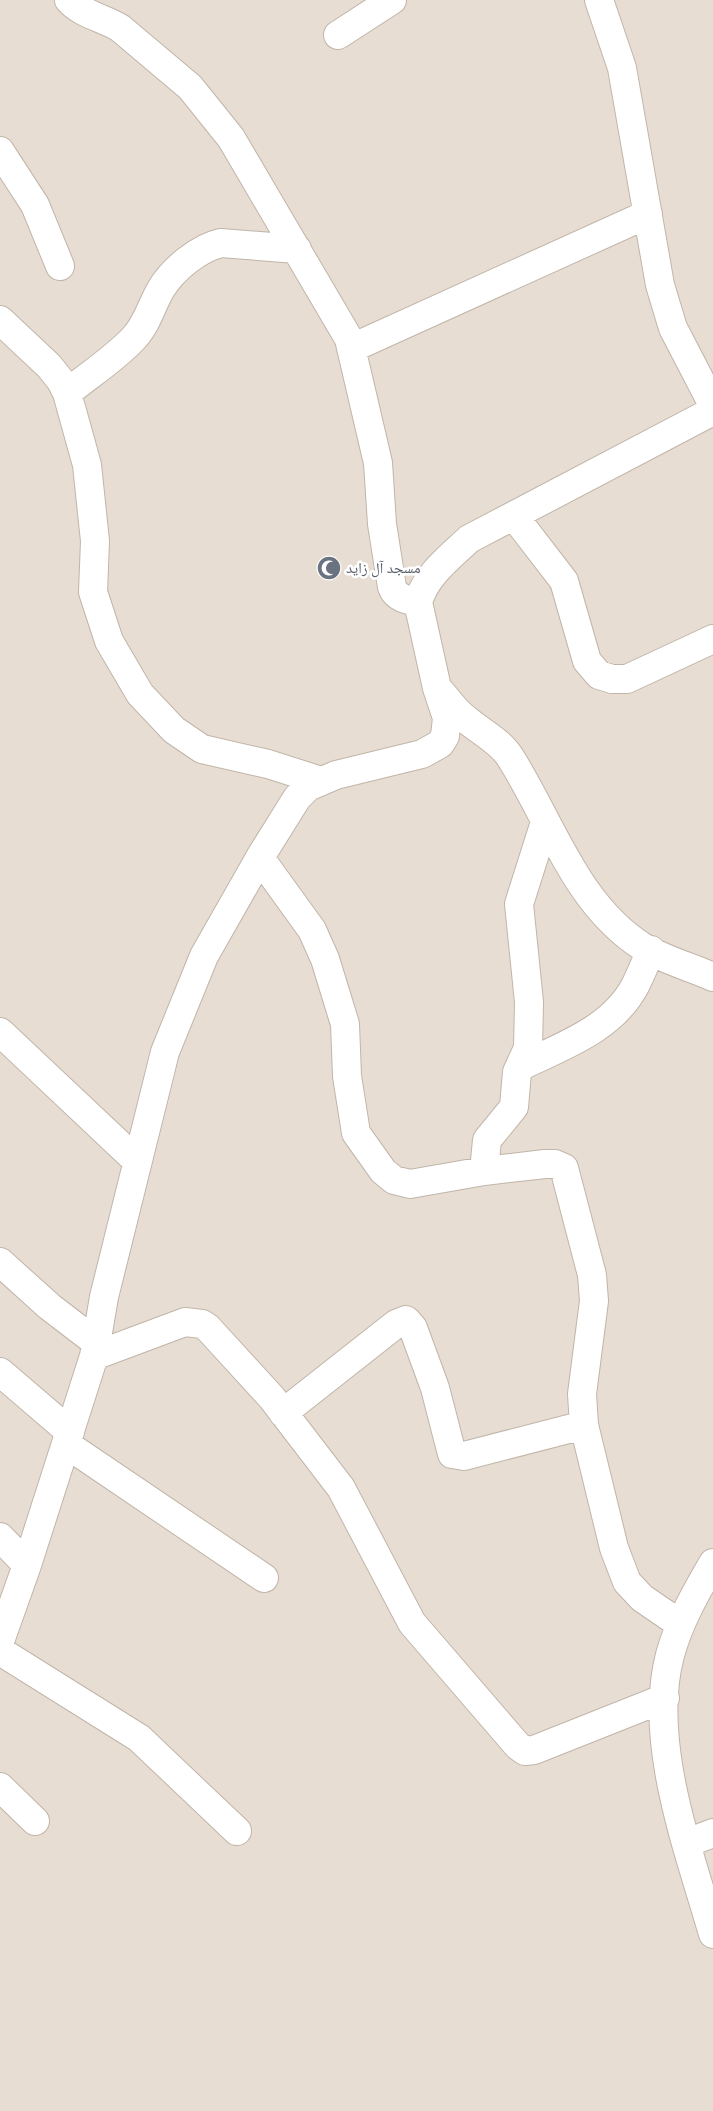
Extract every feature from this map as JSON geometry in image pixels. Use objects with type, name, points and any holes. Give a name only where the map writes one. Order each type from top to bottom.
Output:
[{"type":"street","points":[[69,0],[76,8],[120,28],[190,87],[231,138],[340,319],[352,348],[378,463],[382,524],[392,587],[394,592],[402,598],[418,602]]},
{"type":"street","points":[[338,35],[392,0]]},
{"type":"street","points":[[599,0],[622,68],[660,285],[673,328],[713,406]]},
{"type":"street","points":[[0,151],[36,205],[60,266]]},
{"type":"street","points":[[352,348],[648,214]]},
{"type":"street","points":[[67,393],[132,340],[142,329],[161,288],[172,275],[209,246],[221,242],[297,249]]},
{"type":"street","points":[[0,320],[49,366],[61,380],[67,393],[86,465],[95,541],[93,592],[109,641],[140,694],[189,743],[202,749],[268,764],[321,781]]},
{"type":"street","points":[[0,1641],[28,1565],[95,1349],[104,1297],[136,1161],[165,1052],[204,956],[260,858],[297,798],[321,781],[422,754],[440,744],[448,726],[437,688],[418,602],[421,591],[438,567],[470,540],[713,411]]},
{"type":"street","points":[[514,516],[564,581],[587,661],[600,675],[612,679],[627,679],[713,639]]},
{"type":"street","points":[[437,688],[465,720],[499,744],[509,756],[545,822],[602,912],[617,926],[651,950],[713,977]]},
{"type":"street","points":[[484,1171],[487,1140],[514,1107],[517,1072],[528,1048],[529,1002],[519,904],[545,822]]},
{"type":"street","points":[[260,858],[312,930],[325,958],[345,1024],[347,1076],[356,1133],[384,1171],[401,1183],[484,1171],[555,1164],[564,1168],[586,1247],[594,1300],[582,1394],[584,1425],[614,1548],[628,1582],[642,1598],[680,1624]]},
{"type":"street","points":[[520,1066],[580,1038],[607,1021],[623,1004],[635,986],[651,950]]},
{"type":"street","points":[[0,1032],[136,1161]]},
{"type":"street","points":[[0,1262],[95,1349]]},
{"type":"street","points":[[283,1413],[404,1320],[409,1322],[413,1328],[435,1388],[452,1454],[464,1456],[584,1425]]},
{"type":"street","points":[[95,1349],[185,1322],[202,1324],[208,1328],[272,1398],[341,1488],[412,1623],[518,1746],[525,1751],[534,1750],[664,1698]]},
{"type":"street","points":[[0,1372],[68,1438],[157,1508],[264,1578]]},
{"type":"street","points":[[0,1537],[28,1565]]},
{"type":"street","points":[[713,1562],[690,1602],[680,1624],[670,1656],[664,1698],[664,1723],[673,1795],[713,1934]]},
{"type":"street","points":[[0,1651],[139,1738],[237,1831]]},
{"type":"street","points":[[0,1787],[35,1821]]},
{"type":"street","points":[[687,1843],[713,1833]]},
{"type":"shaded area","points":[[0,0],[713,0],[713,2111],[0,2111]]},
{"type":"place","name":"مسجد آل زايد","points":[[329,568]]}]
